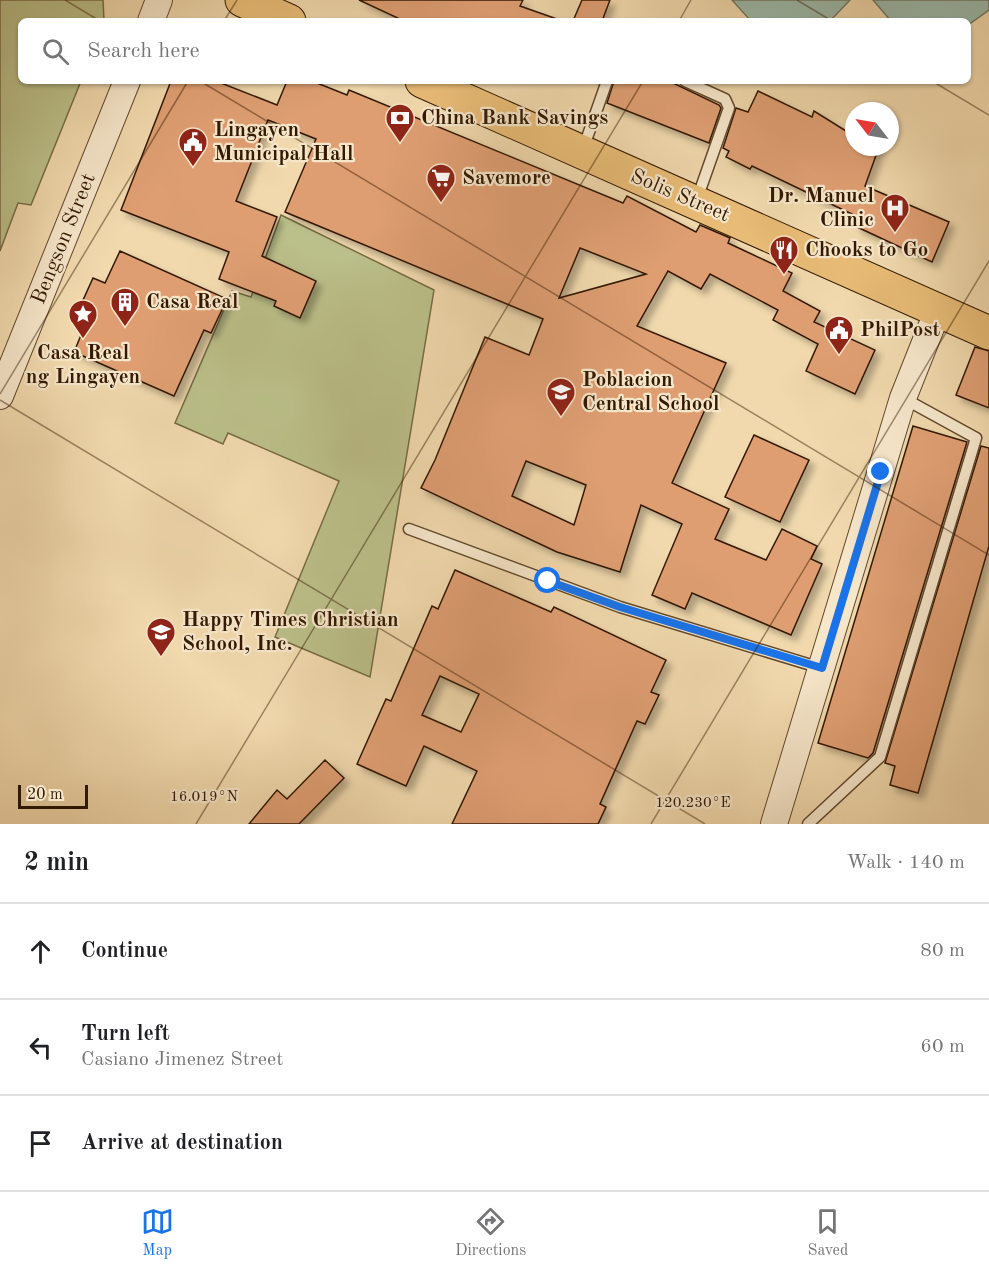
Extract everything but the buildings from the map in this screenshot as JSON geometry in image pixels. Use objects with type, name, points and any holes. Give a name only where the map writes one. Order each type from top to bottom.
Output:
[{"type":"highway","points":[[242,0],[282,18]]},
{"type":"highway","name":"Solis Street","points":[[429,84],[989,333]]},
{"type":"street","points":[[152,18],[159,0]]},
{"type":"street","name":"Bengson Street","points":[[0,396],[126,84]]},
{"type":"street","points":[[774,824],[903,398],[938,310]]},
{"type":"lane","points":[[581,153],[606,84]]},
{"type":"lane","points":[[692,84],[725,99],[729,108],[696,202]]},
{"type":"lane","points":[[808,824],[880,757],[976,438],[903,398]]},
{"type":"lane","points":[[409,530],[620,607],[822,668]]},
{"type":"green space","points":[[0,0],[103,0],[104,18],[18,18],[18,84],[80,84],[31,205],[18,203],[0,251]]},
{"type":"green space","points":[[281,215],[434,290],[370,677],[275,637],[339,481],[228,433],[223,444],[175,423],[232,291],[251,297]]},
{"type":"shaded area","points":[[732,0],[850,0],[833,18],[748,18]]},
{"type":"shaded area","points":[[873,0],[989,0],[989,10],[971,23],[971,18],[888,18]]},
{"type":"place","name":"China Bank Savings","points":[[400,144]]},
{"type":"place","name":"Lingayen Municipal Hall","points":[[193,168]]},
{"type":"place","name":"Savemore","points":[[441,204]]},
{"type":"place","name":"Dr. Manuel Clinic","points":[[895,234]]},
{"type":"place","name":"Chooks to Go","points":[[784,276]]},
{"type":"place","name":"Casa Real","points":[[125,328]]},
{"type":"place","name":"Casa Real ng Lingayen","points":[[83,340]]},
{"type":"place","name":"PhilPost","points":[[839,356]]},
{"type":"place","name":"Poblacion Central School","points":[[561,418]]},
{"type":"place","name":"Happy Times Christian School, Inc.","points":[[161,658]]},
{"type":"route","points":[[548,581],[620,607],[822,668],[881,472]]}]
